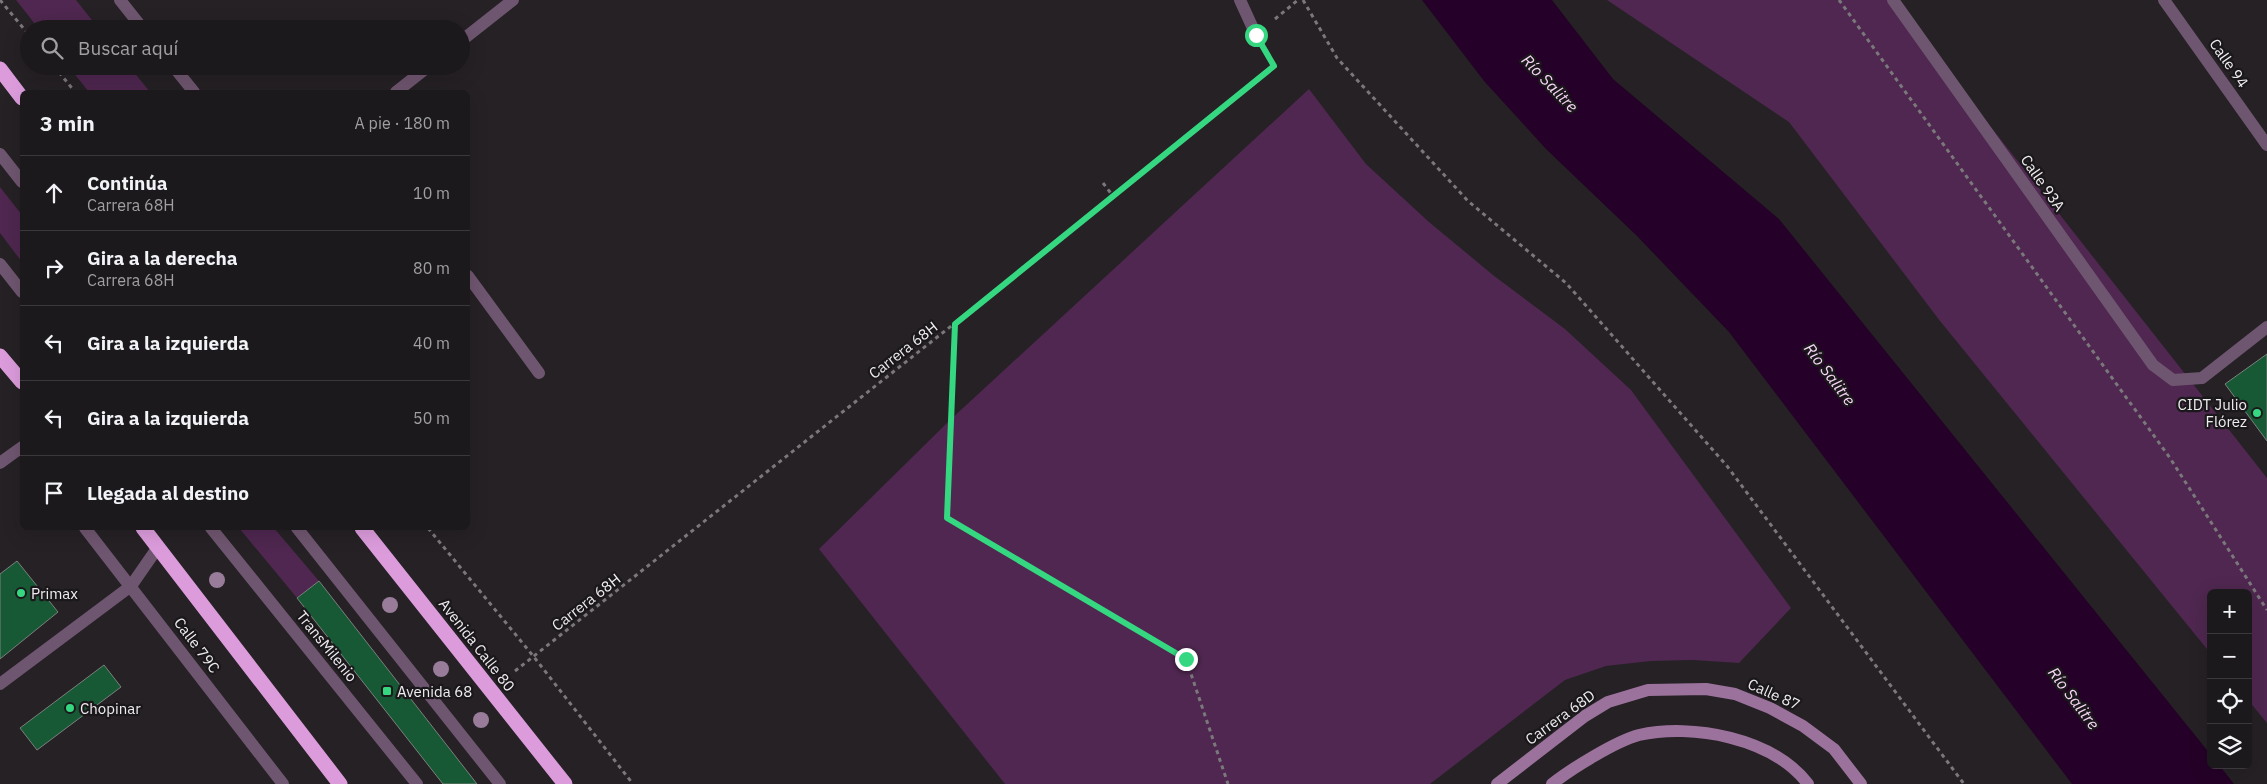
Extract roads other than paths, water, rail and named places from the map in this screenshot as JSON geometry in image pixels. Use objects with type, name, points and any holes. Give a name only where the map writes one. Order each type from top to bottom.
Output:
[{"type":"highway","points":[[0,69],[20,95]]},
{"type":"highway","points":[[0,356],[20,380]]},
{"type":"highway","points":[[145,530],[340,784]]},
{"type":"highway","name":"Avenida Calle 80","points":[[364,530],[565,784]]},
{"type":"street","points":[[120,0],[136,20]]},
{"type":"street","points":[[470,34],[513,0]]},
{"type":"street","points":[[1240,0],[1256,35]]},
{"type":"street","name":"Calle 94","points":[[2164,0],[2267,145]]},
{"type":"street","name":"Calle 93A","points":[[1898,2],[2153,365],[2173,380],[2202,378],[2267,327]]},
{"type":"street","points":[[180,75],[192,90]]},
{"type":"street","points":[[399,90],[418,75]]},
{"type":"street","points":[[0,154],[20,179]]},
{"type":"street","points":[[0,264],[20,289]]},
{"type":"street","points":[[470,279],[538,373]]},
{"type":"street","points":[[0,463],[20,449]]},
{"type":"street","name":"Calle 79C","points":[[87,530],[283,784]]},
{"type":"street","name":"TransMilenio","points":[[213,530],[417,784]]},
{"type":"street","points":[[299,530],[500,784]]},
{"type":"street","points":[[0,684],[131,586],[158,547]]},
{"type":"street","name":"Calle 87","points":[[1648,690],[1706,689],[1735,694],[1770,708],[1803,726],[1834,749],[1861,784]]},
{"type":"street","name":"Carrera 68D","points":[[1497,784],[1586,716],[1608,702],[1648,690]]},
{"type":"street","points":[[1552,784],[1587,760],[1638,735],[1692,731],[1745,741],[1778,758],[1808,784]]},
{"type":"water","name":"Río Salitre","points":[[1422,0],[1552,0],[1613,79],[1779,219],[2207,750],[2207,769],[2222,769],[2234,784],[2072,784],[1729,332],[1637,236],[1546,149],[1484,81]]},
{"type":"place","name":"CIDT Julio Flórez","points":[[2257,413]]},
{"type":"place","name":"Primax","points":[[21,593]]},
{"type":"place","name":"Avenida 68","points":[[387,691]]},
{"type":"place","name":"Chopinar","points":[[70,708]]}]
